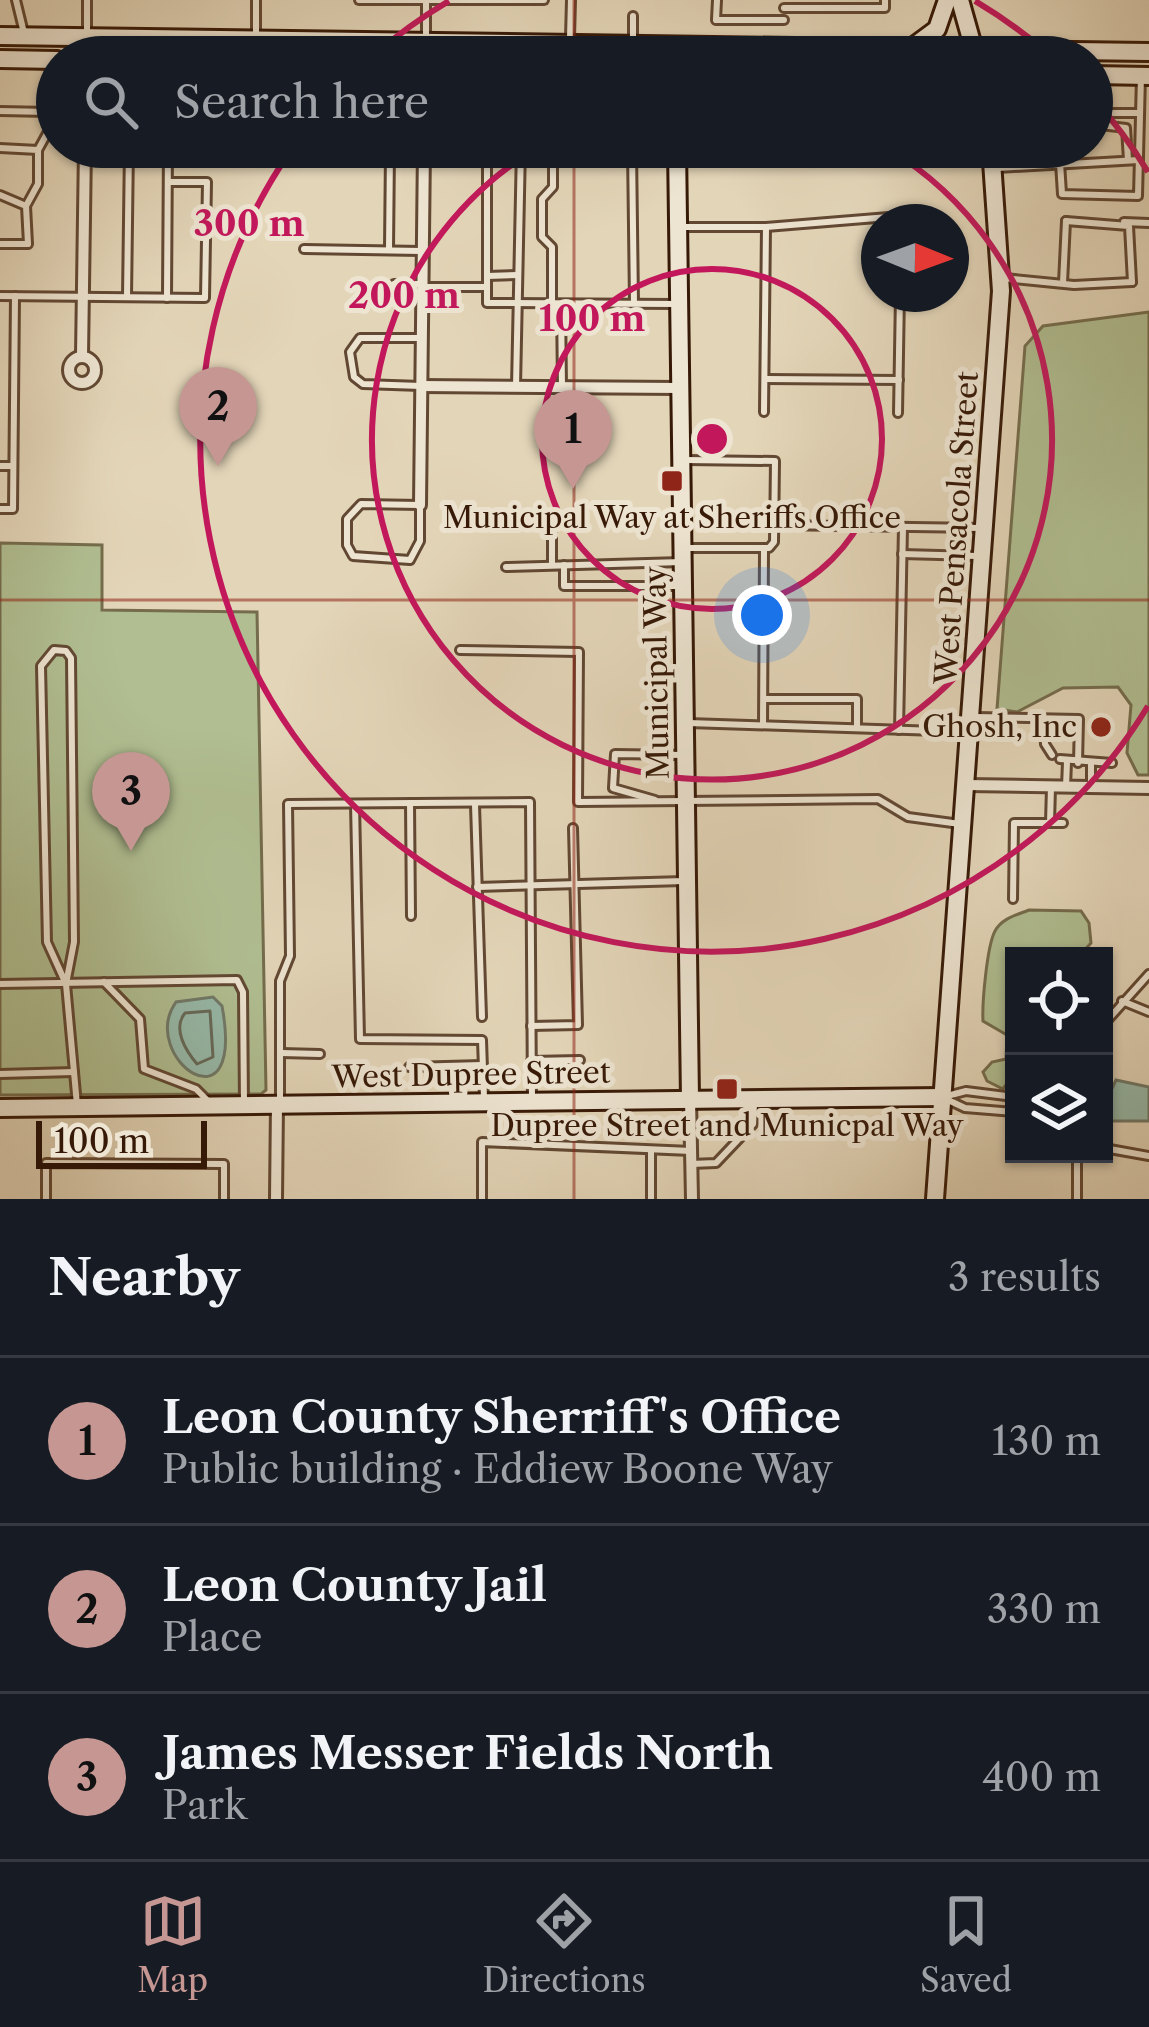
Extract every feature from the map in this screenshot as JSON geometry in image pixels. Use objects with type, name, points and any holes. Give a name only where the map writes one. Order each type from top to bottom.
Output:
[{"type":"street","points":[[928,36],[937,29],[947,0]]},
{"type":"street","points":[[960,0],[970,36]]},
{"type":"street","points":[[0,36],[36,36]]},
{"type":"street","points":[[1113,52],[1149,52]]},
{"type":"street","points":[[0,59],[36,60]]},
{"type":"street","points":[[1113,75],[1145,76]]},
{"type":"street","points":[[82,356],[85,168]]},
{"type":"street","points":[[420,505],[424,168]]},
{"type":"street","name":"Municipal Way","points":[[677,168],[692,1199]]},
{"type":"street","name":"West Pensacola Street","points":[[935,1199],[1000,278],[994,168]]},
{"type":"street","points":[[422,386],[680,388]]},
{"type":"street","points":[[967,785],[1149,788]]},
{"type":"street","name":"West Dupree Street","points":[[0,1108],[943,1097]]},
{"type":"street","points":[[276,1199],[278,1104]]},
{"type":"lane","points":[[16,0],[25,36]]},
{"type":"lane","points":[[87,0],[87,36]]},
{"type":"lane","points":[[256,0],[256,36]]},
{"type":"lane","points":[[359,0],[544,0]]},
{"type":"lane","points":[[570,36],[571,0]]},
{"type":"lane","points":[[717,0],[716,20],[784,20]]},
{"type":"lane","points":[[783,36],[784,4],[885,8],[885,0]]},
{"type":"lane","points":[[426,2],[426,36]]},
{"type":"lane","points":[[633,16],[633,36]]},
{"type":"lane","points":[[1060,168],[1062,194],[1138,196],[1145,76]]},
{"type":"lane","points":[[0,112],[36,112]]},
{"type":"lane","points":[[1113,113],[1140,113]]},
{"type":"lane","points":[[1113,126],[1126,128],[1128,160]]},
{"type":"lane","points":[[0,148],[36,150]]},
{"type":"lane","points":[[1113,160],[1139,160]]},
{"type":"lane","points":[[0,244],[28,244],[26,206],[38,184],[38,168]]},
{"type":"lane","points":[[128,298],[129,168]]},
{"type":"lane","points":[[167,298],[168,168]]},
{"type":"lane","points":[[389,168],[389,250]]},
{"type":"lane","points":[[487,168],[487,303],[679,304]]},
{"type":"lane","points":[[516,387],[520,168]]},
{"type":"lane","points":[[553,168],[553,187],[542,199],[542,237],[552,247],[562,387]]},
{"type":"lane","points":[[632,168],[634,304]]},
{"type":"lane","points":[[0,296],[206,298],[207,182],[168,182]]},
{"type":"lane","points":[[0,196],[26,206]]},
{"type":"lane","points":[[678,227],[766,227],[861,219]]},
{"type":"lane","points":[[1064,283],[1066,221]]},
{"type":"lane","points":[[1066,221],[1149,223]]},
{"type":"lane","points":[[1066,221],[1129,226],[1132,283]]},
{"type":"lane","points":[[1132,283],[1133,223]]},
{"type":"lane","points":[[764,412],[766,227]]},
{"type":"lane","points":[[304,249],[423,251]]},
{"type":"lane","points":[[487,276],[518,275]]},
{"type":"lane","points":[[1000,278],[1132,283]]},
{"type":"lane","points":[[394,284],[487,287]]},
{"type":"lane","points":[[0,509],[13,509],[15,296]]},
{"type":"lane","points":[[898,413],[900,312]]},
{"type":"lane","points":[[422,338],[360,338],[350,352],[354,377],[363,384],[422,386]]},
{"type":"lane","points":[[765,379],[899,380]]},
{"type":"lane","points":[[506,567],[764,550],[774,542],[776,461],[681,460]]},
{"type":"lane","points":[[0,466],[13,466]]},
{"type":"lane","points":[[361,504],[420,505],[420,542],[410,560],[353,556],[347,545],[352,510],[361,504]]},
{"type":"lane","points":[[552,524],[552,565]]},
{"type":"lane","points":[[775,524],[984,528]]},
{"type":"lane","points":[[899,730],[903,526]]},
{"type":"lane","points":[[763,725],[764,550]]},
{"type":"lane","points":[[902,554],[982,556]]},
{"type":"lane","points":[[564,565],[564,586],[683,586]]},
{"type":"lane","points":[[66,983],[47,943],[40,666],[54,650],[66,651],[71,658],[74,942],[66,983],[78,1107]]},
{"type":"lane","points":[[460,650],[579,652],[578,802],[878,800],[908,818],[964,824]]},
{"type":"lane","points":[[763,698],[857,699],[857,728]]},
{"type":"lane","points":[[1042,718],[1045,745],[1060,759],[1112,764]]},
{"type":"lane","points":[[684,723],[899,730],[1079,718],[1078,763]]},
{"type":"lane","points":[[658,802],[610,784],[615,754],[685,755]]},
{"type":"lane","points":[[1060,759],[1066,787]]},
{"type":"lane","points":[[1091,763],[1091,787]]},
{"type":"lane","points":[[1050,823],[1051,787]]},
{"type":"lane","points":[[627,792],[627,802]]},
{"type":"lane","points":[[278,1104],[280,981],[290,956],[288,804],[530,802],[532,1101]]},
{"type":"lane","points":[[410,803],[411,916]]},
{"type":"lane","points":[[475,803],[482,1017]]},
{"type":"lane","points":[[355,804],[360,1039],[482,1040],[484,1102]]},
{"type":"lane","points":[[1013,899],[1015,823],[1064,823]]},
{"type":"lane","points":[[531,1026],[578,1025],[572,828]]},
{"type":"lane","points":[[477,886],[687,880]]},
{"type":"lane","points":[[1113,1012],[1149,974]]},
{"type":"lane","points":[[0,984],[237,980],[243,992],[244,1105]]},
{"type":"lane","points":[[104,982],[140,1019],[144,1069],[196,1089],[212,1105]]},
{"type":"lane","points":[[1122,1001],[1149,1012]]},
{"type":"lane","points":[[280,1053],[320,1054]]},
{"type":"lane","points":[[531,1061],[580,1060]]},
{"type":"lane","points":[[410,1067],[482,1065]]},
{"type":"lane","points":[[0,1074],[74,1072]]},
{"type":"lane","points":[[943,1097],[966,1091],[1005,1096]]},
{"type":"lane","points":[[943,1097],[964,1108],[1005,1111]]},
{"type":"lane","points":[[482,1199],[482,1142],[651,1151],[716,1162],[754,1124],[754,1099]]},
{"type":"lane","points":[[1113,1150],[1149,1156]]},
{"type":"lane","points":[[651,1151],[651,1199]]},
{"type":"lane","points":[[46,1199],[46,1162],[224,1164],[224,1199]]},
{"type":"lane","points":[[1077,1163],[1077,1199]]},
{"type":"shaded area","points":[[1149,312],[1149,775],[1138,775],[1127,753],[1131,705],[1118,687],[1063,688],[1017,712],[997,709],[1025,346],[1043,326]]},
{"type":"shaded area","points":[[0,543],[102,545],[102,610],[257,612],[266,1090],[261,1094],[0,1095]]},
{"type":"shaded area","points":[[1029,910],[1081,911],[1089,923],[1091,943],[1087,947],[1005,947],[1005,1034],[983,1021],[984,989],[992,938],[1010,918]]},
{"type":"shaded area","points":[[1005,1059],[1003,1089],[987,1081],[983,1072],[992,1062]]},
{"type":"water","points":[[213,997],[222,1006],[225,1045],[219,1068],[208,1076],[193,1073],[180,1062],[170,1044],[168,1023],[176,1002]]},
{"type":"water","points":[[1116,1080],[1149,1087],[1149,1121],[1113,1121]]},
{"type":"place","name":"Leon County Jail","points":[[218,466]]},
{"type":"place","name":"Municipal Way at Sheriffs Office","points":[[672,481]]},
{"type":"place","name":"Leon County Sherriff's Office","points":[[573,489]]},
{"type":"place","name":"Ghosh, Inc","points":[[1101,727]]},
{"type":"place","name":"James Messer Fields North","points":[[131,851]]},
{"type":"place","name":"Dupree Street and Municpal Way","points":[[727,1089]]}]
